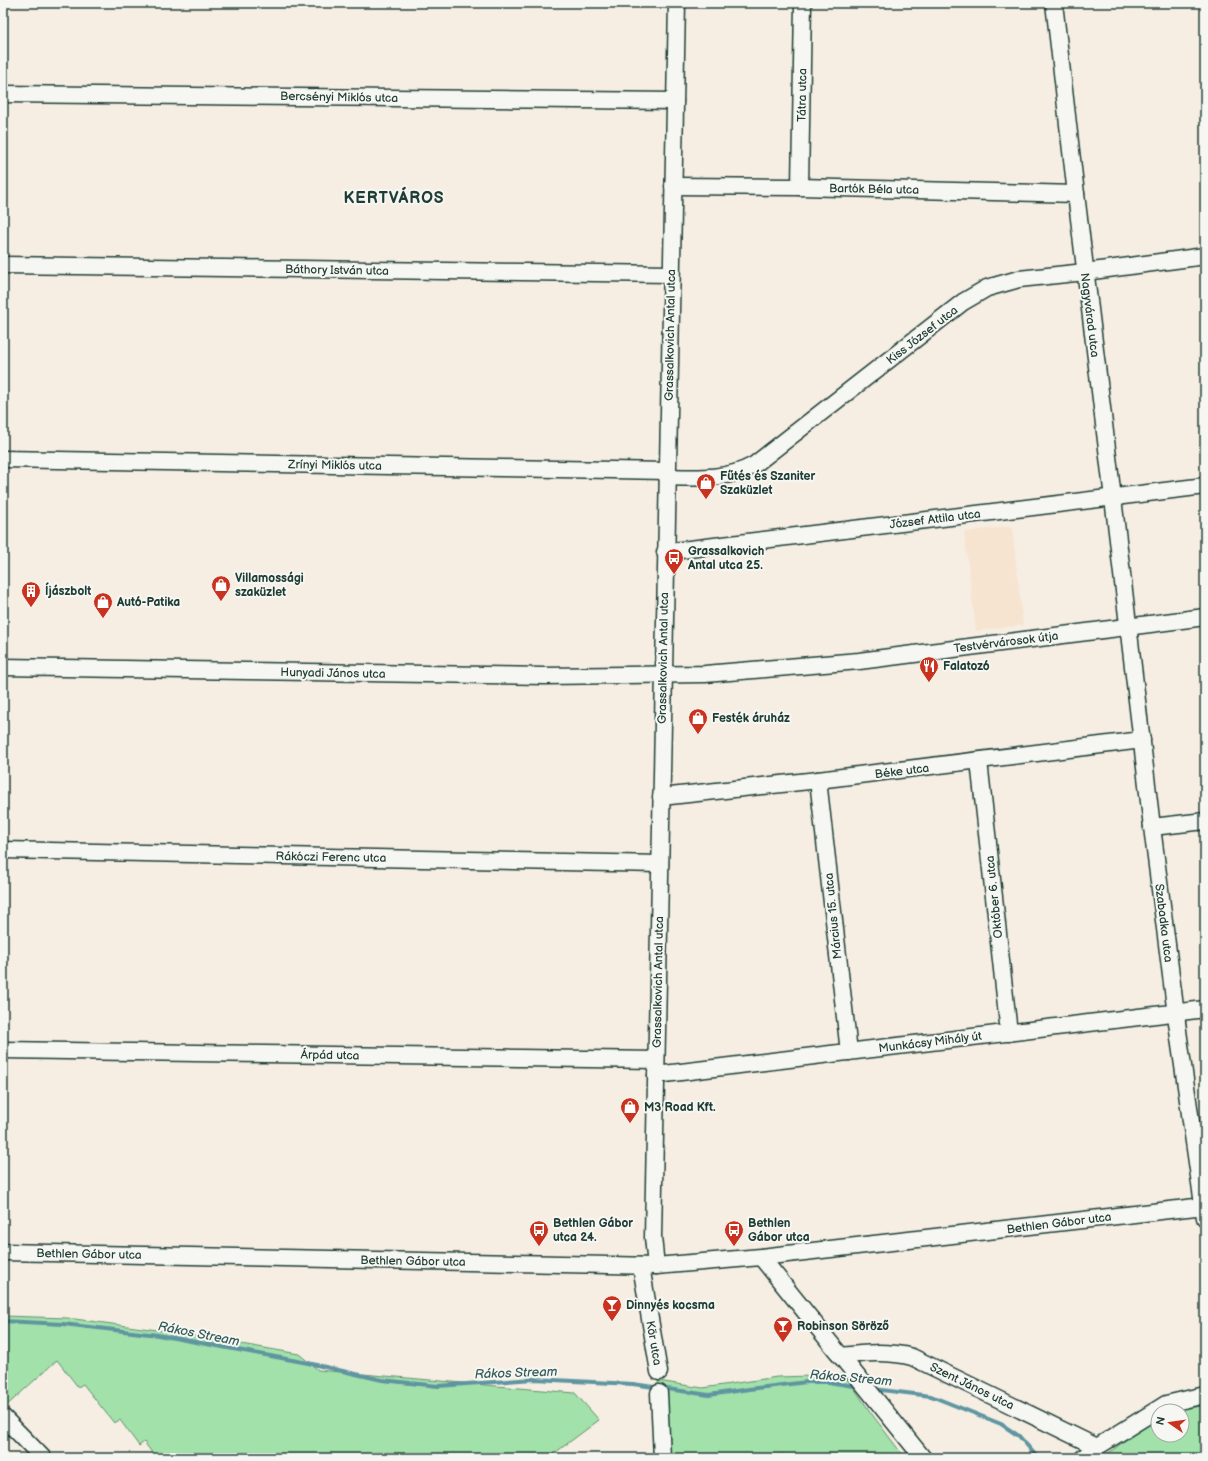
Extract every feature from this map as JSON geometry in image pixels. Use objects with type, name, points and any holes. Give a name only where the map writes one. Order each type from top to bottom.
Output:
[{"type":"street","name":"Grassalkovich Antal utca","points":[[648,1266],[653,1237],[672,186],[677,3]]},
{"type":"street","name":"Tátra utca","points":[[800,187],[804,3]]},
{"type":"street","name":"Nagyvárad utca","points":[[1054,3],[1085,272],[1129,626]]},
{"type":"street","name":"Bercsényi Miklós utca","points":[[3,94],[674,101]]},
{"type":"street","name":"Bartók Béla utca","points":[[672,186],[800,187],[1076,194]]},
{"type":"street","name":"Kiss József utca","points":[[667,474],[687,478],[724,476],[742,471],[754,465],[963,302],[987,288],[1019,280],[1205,256]]},
{"type":"street","name":"Báthory István utca","points":[[3,264],[671,274]]},
{"type":"street","name":"Zrínyi Miklós utca","points":[[3,460],[667,474]]},
{"type":"street","name":"József Attila utca","points":[[665,552],[1205,486]]},
{"type":"street","name":"Testvérvárosok útja","points":[[663,675],[705,674],[859,661],[1205,617]]},
{"type":"street","name":"Szabadka utca","points":[[1129,626],[1175,1013],[1204,1212]]},
{"type":"street","name":"Hunyadi János utca","points":[[3,667],[544,676],[663,675]]},
{"type":"street","name":"Béke utca","points":[[661,797],[979,761],[1142,740]]},
{"type":"street","name":"Október 6. utca","points":[[979,761],[1009,1033]]},
{"type":"street","name":"Március 15. utca","points":[[818,780],[849,1052]]},
{"type":"street","points":[[1152,827],[1205,821]]},
{"type":"street","name":"Rákóczi Ferenc utca","points":[[3,850],[660,864]]},
{"type":"street","name":"Munkácsy Mihály út","points":[[656,1067],[849,1052],[1205,1009]]},
{"type":"street","name":"Árpád utca","points":[[3,1050],[656,1067]]},
{"type":"street","name":"Bethlen Gábor utca","points":[[3,1252],[648,1266],[760,1257],[1204,1212]]},
{"type":"street","points":[[760,1257],[923,1458]]},
{"type":"street","name":"Kör utca","points":[[648,1266],[658,1372]]},
{"type":"street","name":"Szent János utca","points":[[840,1356],[885,1352],[897,1353],[912,1357],[1097,1447]]},
{"type":"street","points":[[659,1393],[662,1458]]},
{"type":"street","points":[[1083,1458],[1097,1447],[1166,1404],[1205,1395]]},
{"type":"street","points":[[3,1417],[43,1458]]},
{"type":"shaded area","points":[[1012,526],[1023,625],[976,631],[964,532]]},
{"type":"green space","points":[[3,1316],[67,1318],[165,1331],[299,1354],[318,1370],[575,1393],[599,1420],[548,1458],[156,1458],[144,1442],[139,1446],[120,1420],[114,1423],[83,1384],[78,1387],[57,1360],[4,1408]]},
{"type":"green space","points":[[845,1375],[905,1458],[786,1458],[783,1454],[777,1458],[664,1456],[658,1381],[703,1388],[777,1377]]},
{"type":"green space","points":[[1205,1406],[1205,1458],[1102,1458],[1150,1423],[1150,1443],[1190,1443],[1190,1408]]},
{"type":"waterway","name":"Rákos Stream","points":[[3,1321],[63,1324],[158,1335],[308,1363],[382,1380],[438,1386],[534,1379],[633,1384],[709,1395],[807,1382],[828,1382],[860,1387]]},
{"type":"waterway","name":"Rákos Stream","points":[[873,1389],[931,1396],[1001,1424],[1019,1436],[1038,1458]]},
{"type":"place","name":"Fűtés és Szaniter Szaküzlet","points":[[706,500]]},
{"type":"place","name":"Grassalkovich Antal utca 25.","points":[[674,575]]},
{"type":"place","name":"Villamossági szaküzlet","points":[[221,602]]},
{"type":"place","name":"Íjászbolt","points":[[31,608]]},
{"type":"place","name":"Autó-Patika","points":[[103,619]]},
{"type":"place","name":"Falatozó","points":[[929,683]]},
{"type":"place","name":"Festék áruház","points":[[698,735]]},
{"type":"place","name":"M3 Road Kft.","points":[[630,1124]]},
{"type":"place","name":"Bethlen Gábor utca 24.","points":[[539,1247]]},
{"type":"place","name":"Bethlen Gábor utca","points":[[734,1247]]},
{"type":"place","name":"Dinnyés kocsma","points":[[612,1322]]},
{"type":"place","name":"Robinson Söröző","points":[[783,1343]]},
{"type":"district","name":"KERTVÁROS","points":[[394,197]]}]
